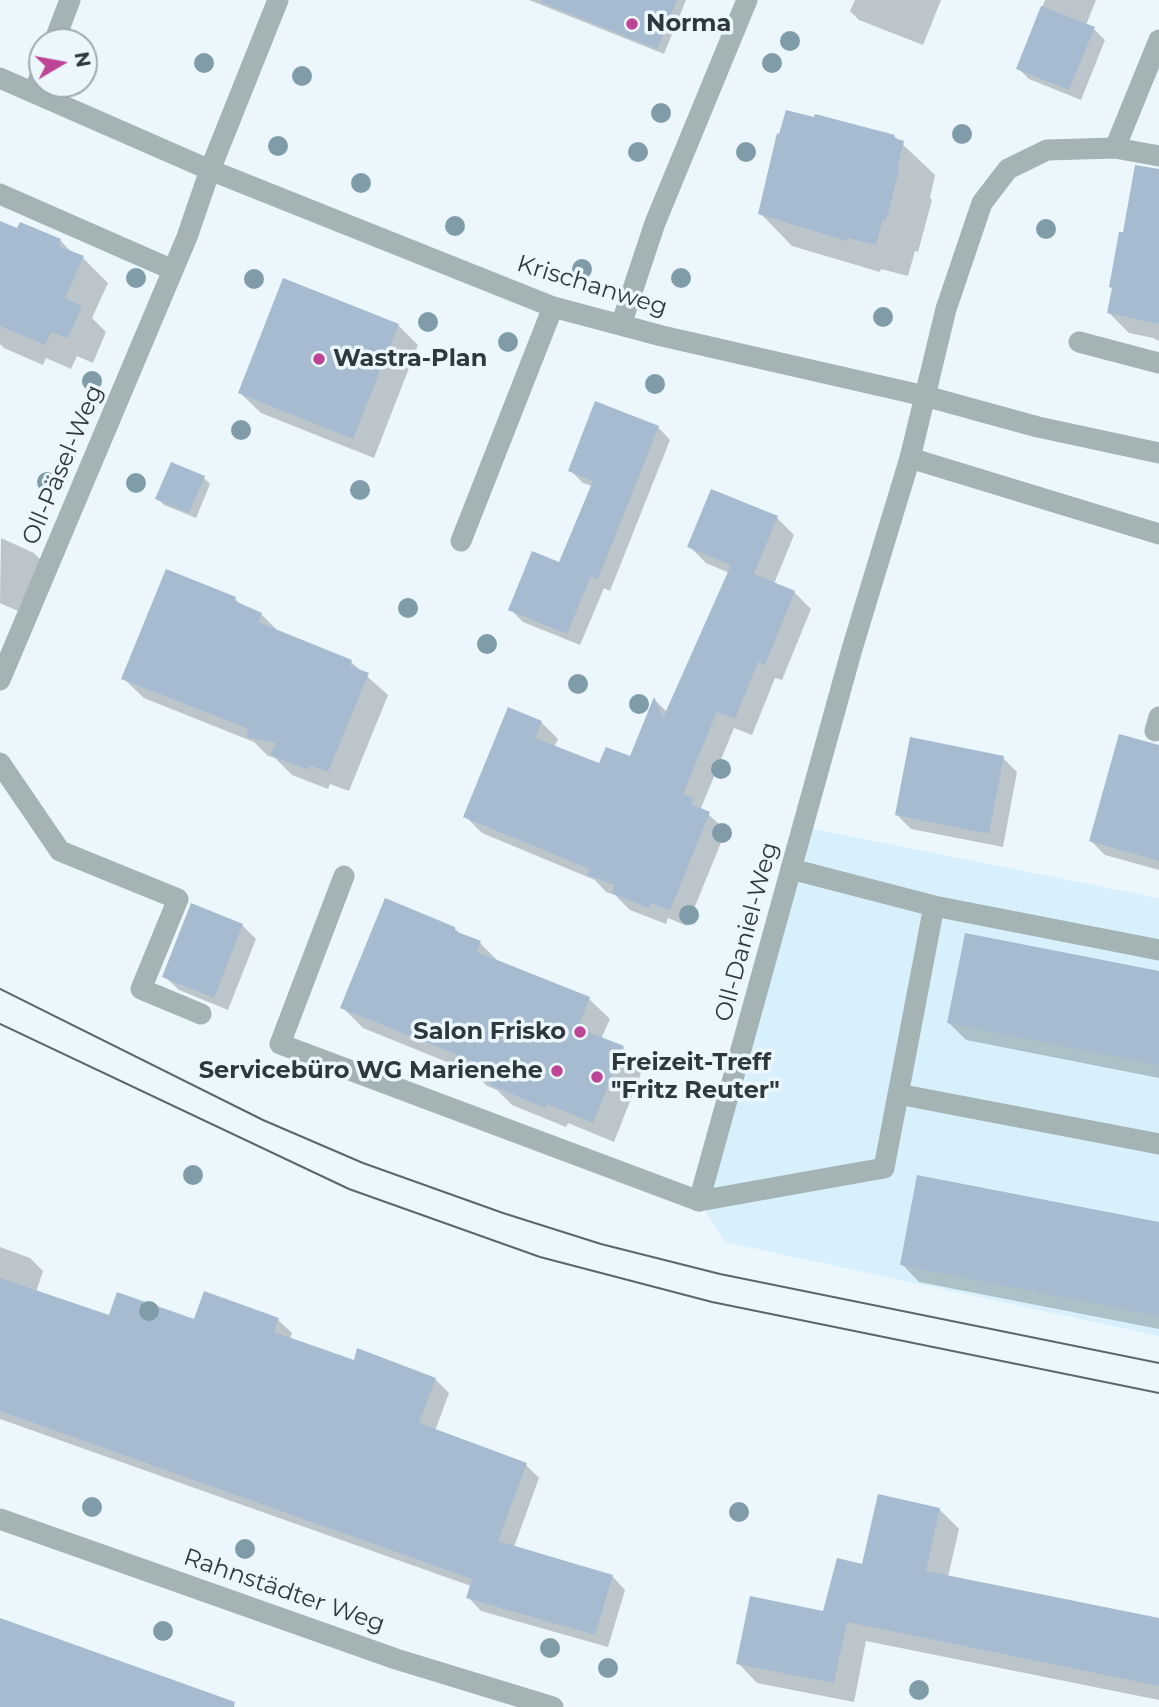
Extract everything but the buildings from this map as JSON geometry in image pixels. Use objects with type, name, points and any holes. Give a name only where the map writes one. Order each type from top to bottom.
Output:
[{"type":"street","points":[[59,28],[70,0]]},
{"type":"street","name":"Oll-Päsel-Weg","points":[[0,680],[187,237],[210,170],[278,0]]},
{"type":"street","points":[[621,325],[655,223],[747,0]]},
{"type":"street","points":[[1115,148],[1159,40]]},
{"type":"street","name":"Krischanweg","points":[[0,78],[28,90]]},
{"type":"street","name":"Krischanweg","points":[[48,98],[210,170],[553,307],[925,396],[1038,427],[1159,453]]},
{"type":"street","name":"Oll-Daniel-Weg","points":[[699,1201],[852,649],[910,458],[946,309],[982,203],[1008,169],[1047,150],[1115,148],[1159,156]]},
{"type":"street","points":[[0,194],[173,270]]},
{"type":"street","points":[[461,541],[553,307]]},
{"type":"street","points":[[1079,342],[1159,363]]},
{"type":"street","points":[[910,458],[1159,534]]},
{"type":"street","points":[[0,763],[61,851],[178,899],[141,989],[201,1014]]},
{"type":"street","points":[[791,869],[934,906],[1159,950]]},
{"type":"street","points":[[344,876],[280,1044],[699,1201],[884,1168],[934,906]]},
{"type":"street","points":[[898,1094],[1159,1144]]},
{"type":"street","name":"Rahnstädter Weg","points":[[0,1519],[396,1658],[553,1707]]},
{"type":"shaded area","points":[[803,827],[1159,898],[1159,1336],[725,1242],[699,1201]]},
{"type":"tram line","points":[[0,989],[263,1120],[363,1163],[503,1213],[601,1244],[720,1274],[1159,1363]]},
{"type":"tram line","points":[[0,1024],[349,1189],[540,1257],[712,1302],[1159,1393]]},
{"type":"place","name":"Norma","points":[[632,24]]},
{"type":"place","name":"Wastra-Plan","points":[[319,359]]},
{"type":"place","name":"Salon Frisko","points":[[580,1032]]},
{"type":"place","name":"Servicebüro WG Marienehe","points":[[557,1071]]},
{"type":"place","name":"Freizeit-Treff \"Fritz Reuter\"","points":[[597,1077]]}]
